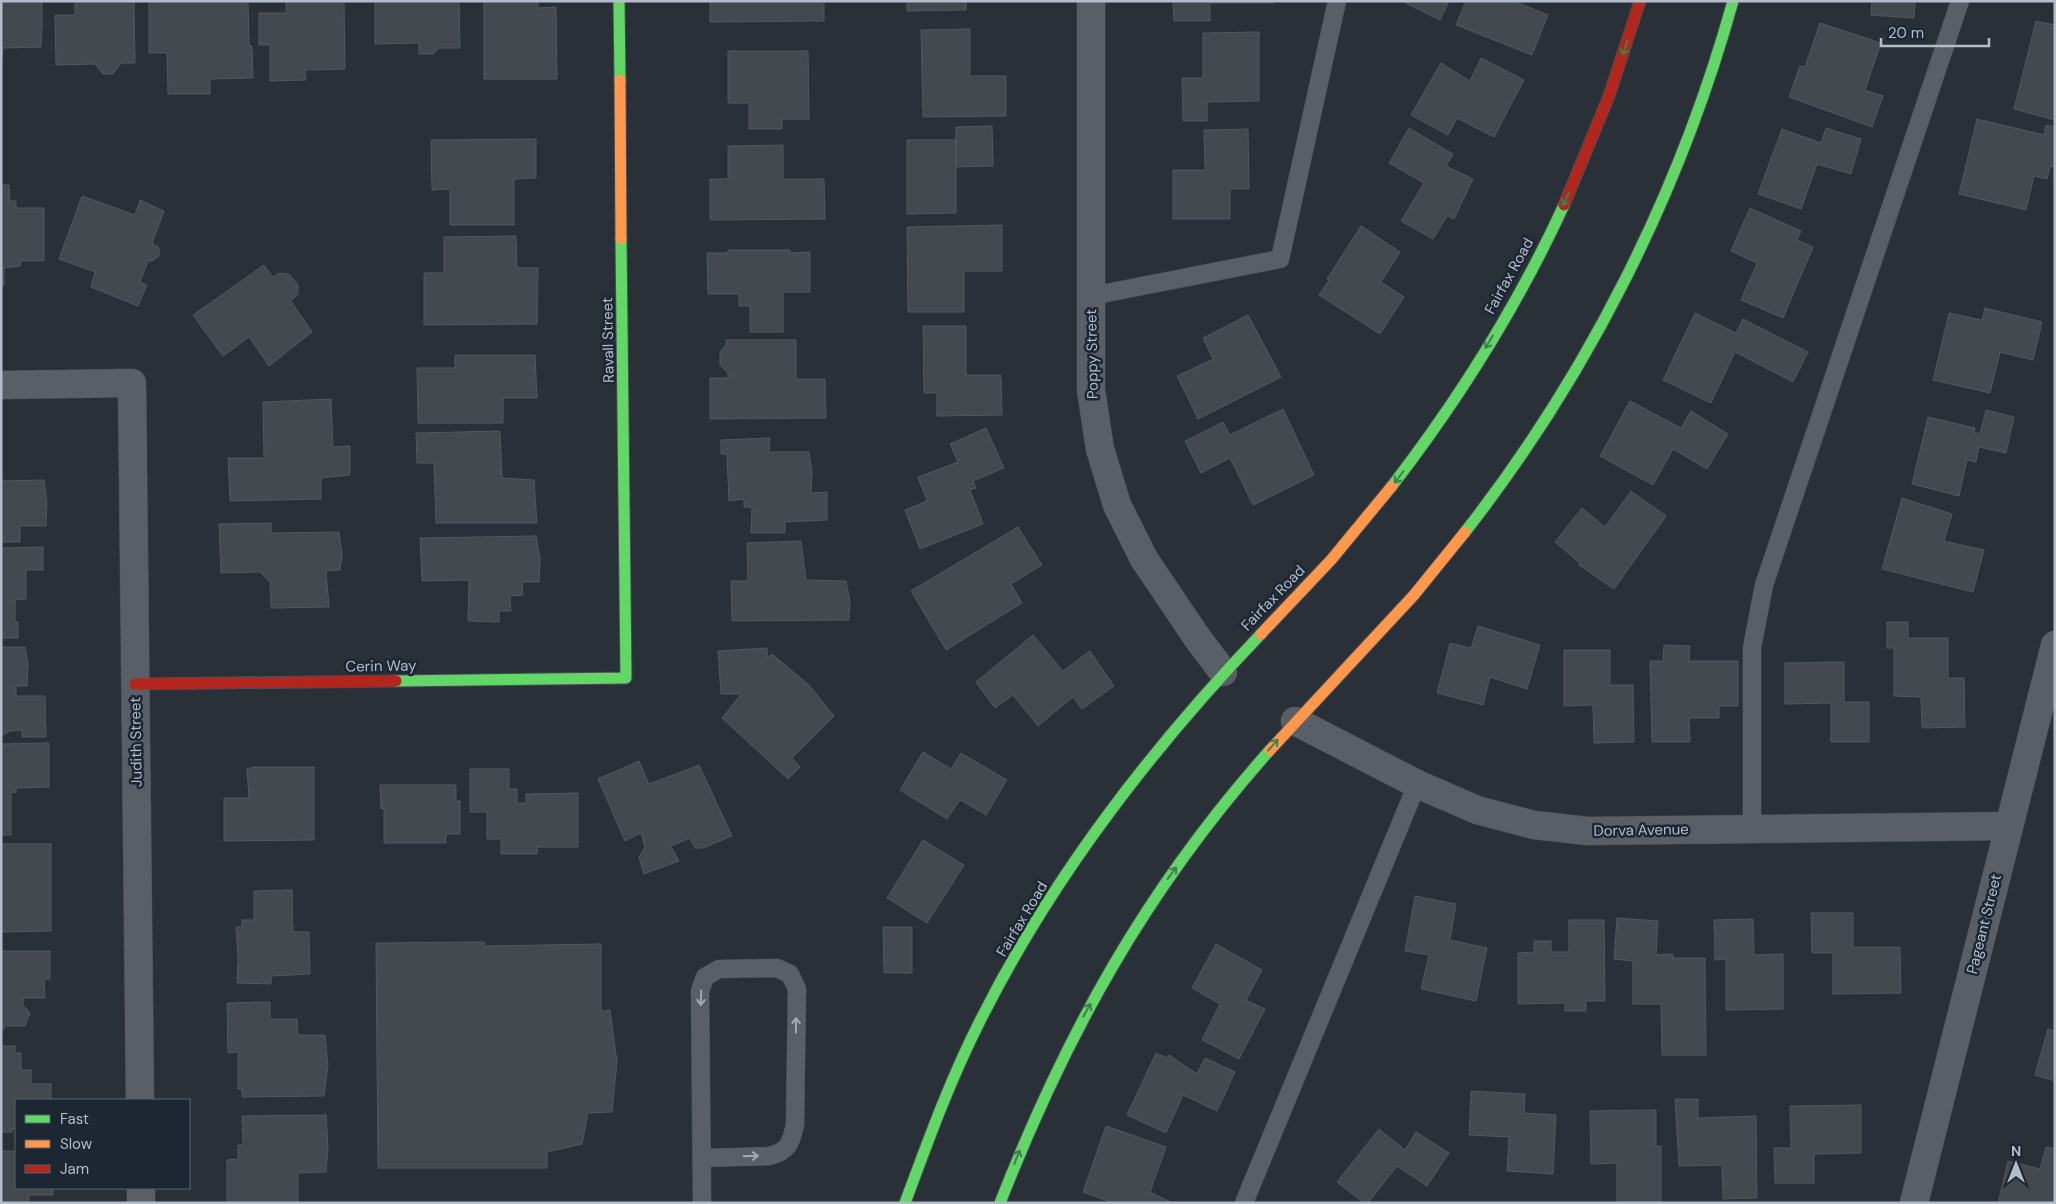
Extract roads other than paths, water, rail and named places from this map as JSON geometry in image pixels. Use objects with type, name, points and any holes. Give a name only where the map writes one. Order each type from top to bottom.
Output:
[{"type":"main road","name":"Ravall Street","points":[[619,1],[626,678]]},
{"type":"main road","name":"Fairfax Road","points":[[905,1203],[942,1105],[982,1019],[1031,929],[1087,842],[1149,759],[1223,672],[1333,558],[1399,478],[1458,394],[1524,283],[1570,191],[1609,95],[1640,1]]},
{"type":"main road","points":[[1000,1203],[1023,1140],[1064,1050],[1112,964],[1165,882],[1224,802],[1295,721],[1406,604],[1475,520],[1538,432],[1606,316],[1654,219],[1696,120],[1733,1]]},
{"type":"main road","name":"Cerin Way","points":[[135,684],[626,678]]},
{"type":"street","name":"Poppy Street","points":[[1091,1],[1091,390],[1100,448],[1117,505],[1144,559],[1198,639],[1223,672]]},
{"type":"street","name":"Judith Street","points":[[1,385],[132,383],[140,1099]]},
{"type":"street","name":"Pageant Street","points":[[1914,1203],[2055,645]]},
{"type":"street","name":"Dorva Avenue","points":[[1295,721],[1417,784],[1477,810],[1534,825],[1587,831],[2009,826]]},
{"type":"street","points":[[141,1189],[141,1203]]},
{"type":"lane","points":[[1091,296],[1280,260],[1337,1]]},
{"type":"lane","points":[[1752,829],[1752,648],[1764,585],[1960,1]]},
{"type":"lane","points":[[1244,1203],[1417,784]]},
{"type":"lane","points":[[702,1158],[769,1156],[780,1153],[791,1144],[795,1125],[797,989],[790,974],[777,968],[719,969],[705,977],[700,990],[702,1203]]}]
